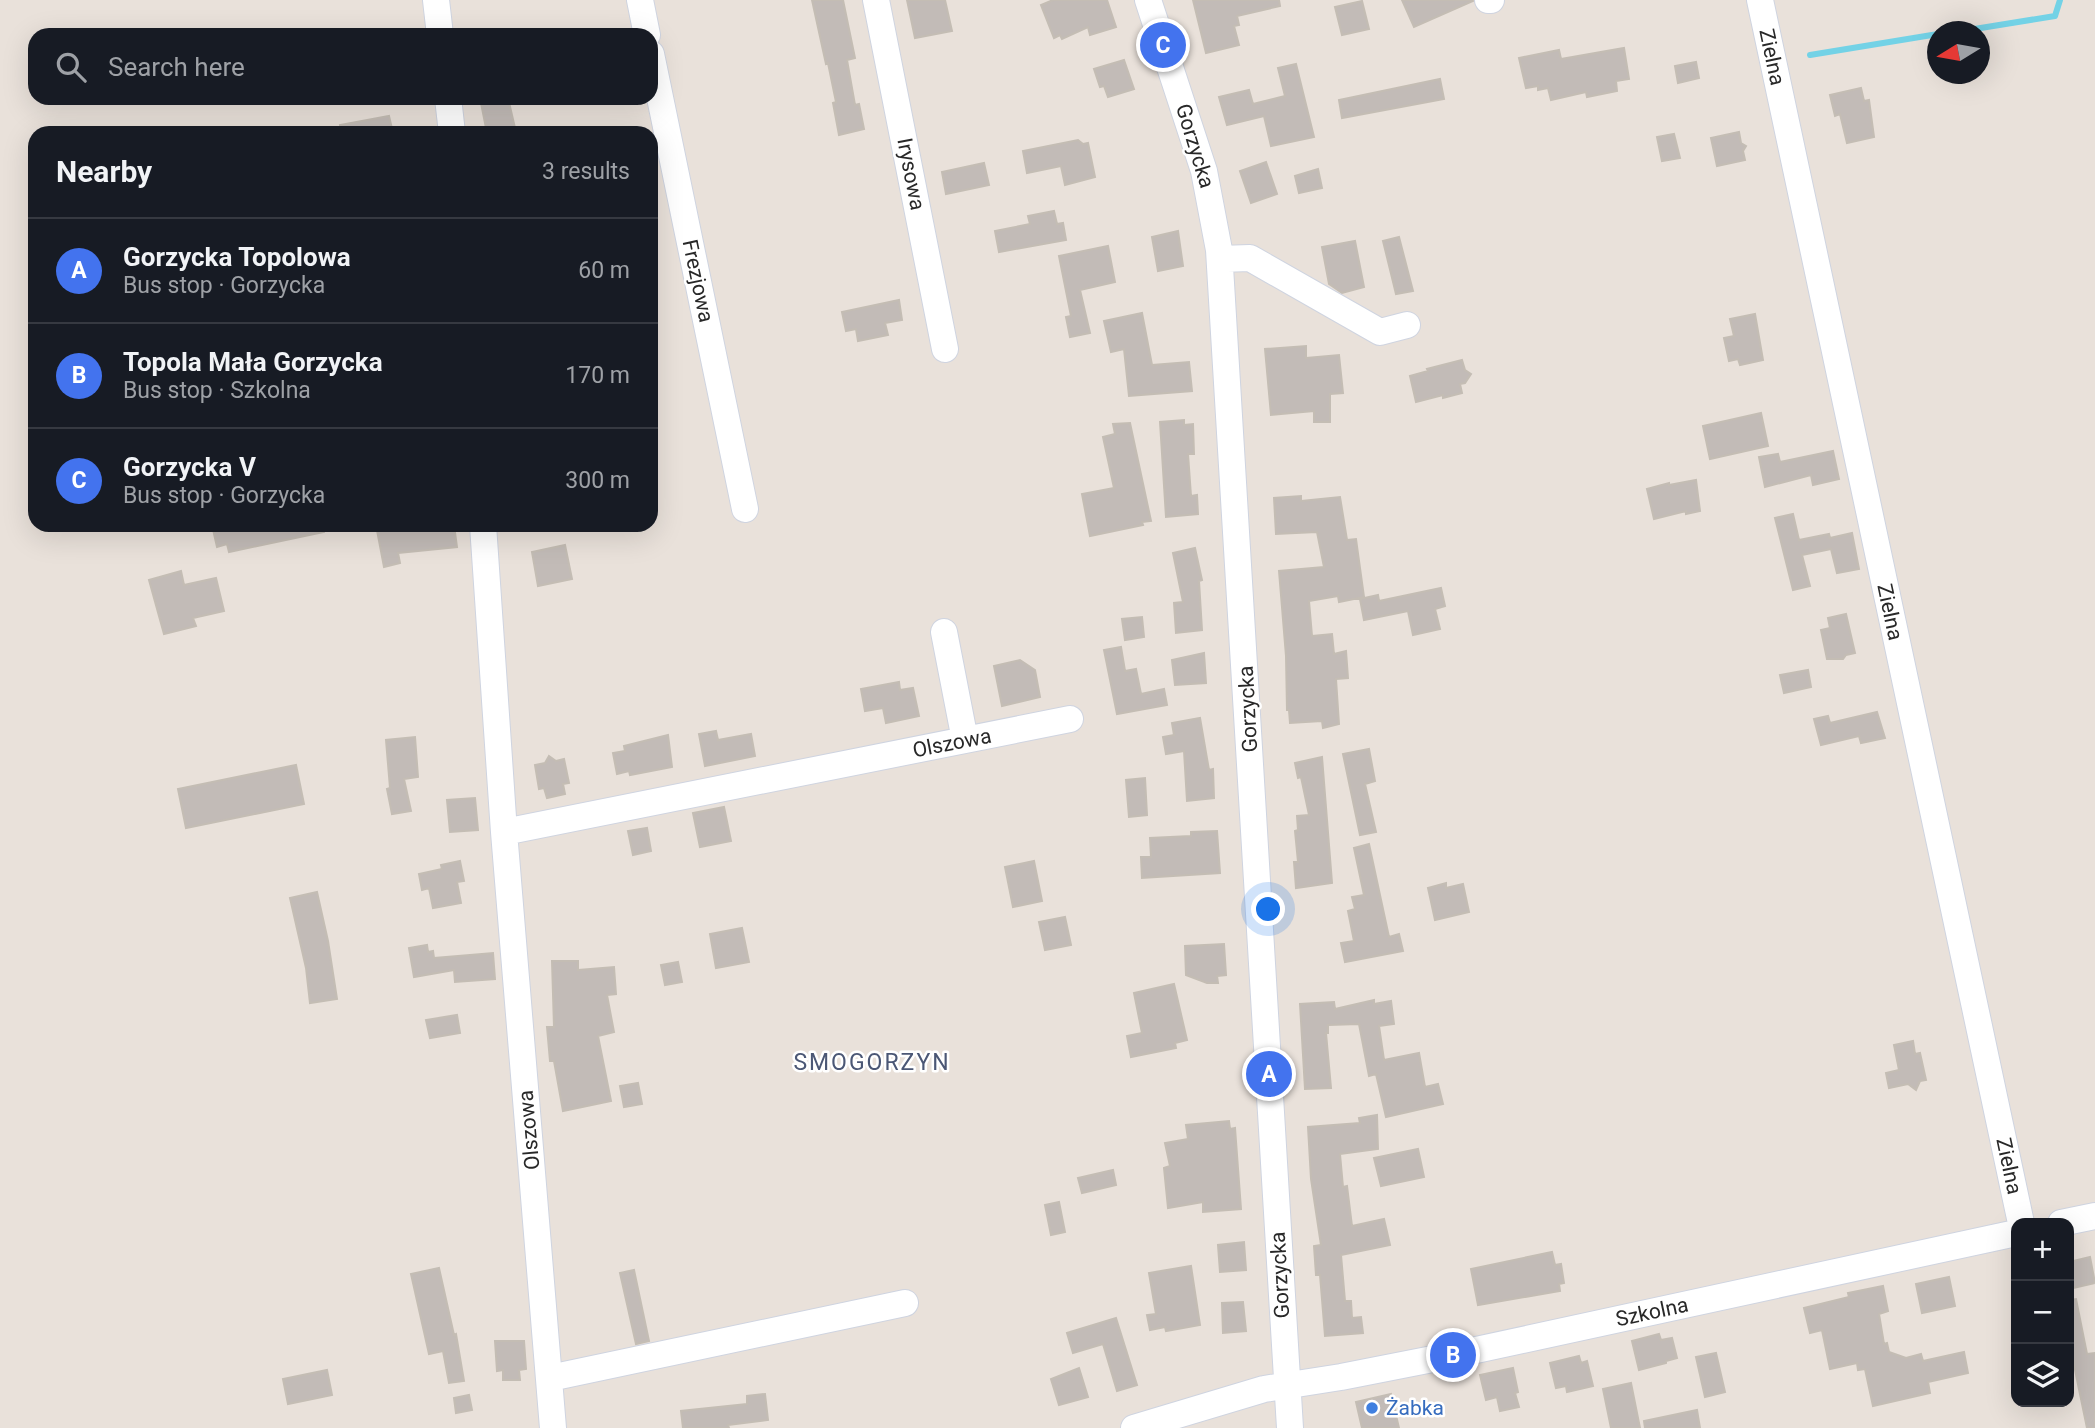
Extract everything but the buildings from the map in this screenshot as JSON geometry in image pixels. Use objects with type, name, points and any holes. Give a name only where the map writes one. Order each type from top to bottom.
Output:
[{"type":"street","points":[[436,0],[439,28]]},
{"type":"street","points":[[640,0],[646,28]]},
{"type":"street","name":"Irysowa","points":[[876,0],[945,349]]},
{"type":"street","name":"Gorzycka","points":[[1148,0],[1204,171],[1216,223],[1220,259],[1290,1428]]},
{"type":"street","name":"Zielna","points":[[1760,0],[2020,1218]]},
{"type":"street","name":"Frezjowa","points":[[658,88],[745,509]]},
{"type":"street","points":[[449,105],[451,126]]},
{"type":"street","points":[[1220,259],[1250,258],[1380,332],[1407,325]]},
{"type":"street","name":"Olszowa","points":[[483,532],[504,832],[553,1428]]},
{"type":"street","points":[[944,632],[965,740]]},
{"type":"street","name":"Olszowa","points":[[504,832],[1070,719]]},
{"type":"street","points":[[2074,1220],[2095,1216]]},
{"type":"street","name":"Szkolna","points":[[1134,1428],[1242,1395],[1286,1385],[1341,1377],[1465,1352],[2011,1234]]},
{"type":"street","points":[[550,1378],[905,1303]]},
{"type":"waterway","points":[[1990,27],[2055,16],[2060,0]]},
{"type":"waterway","points":[[1810,55],[1927,36]]},
{"type":"place","name":"Gorzycka V","points":[[1163,45]]},
{"type":"place","name":"Gorzycka Topolowa","points":[[1269,1074]]},
{"type":"place","name":"Topola Mała Gorzycka","points":[[1453,1355]]},
{"type":"place","name":"Żabka","points":[[1372,1408]]},
{"type":"district","name":"SMOGORZYN","points":[[872,1062]]}]
